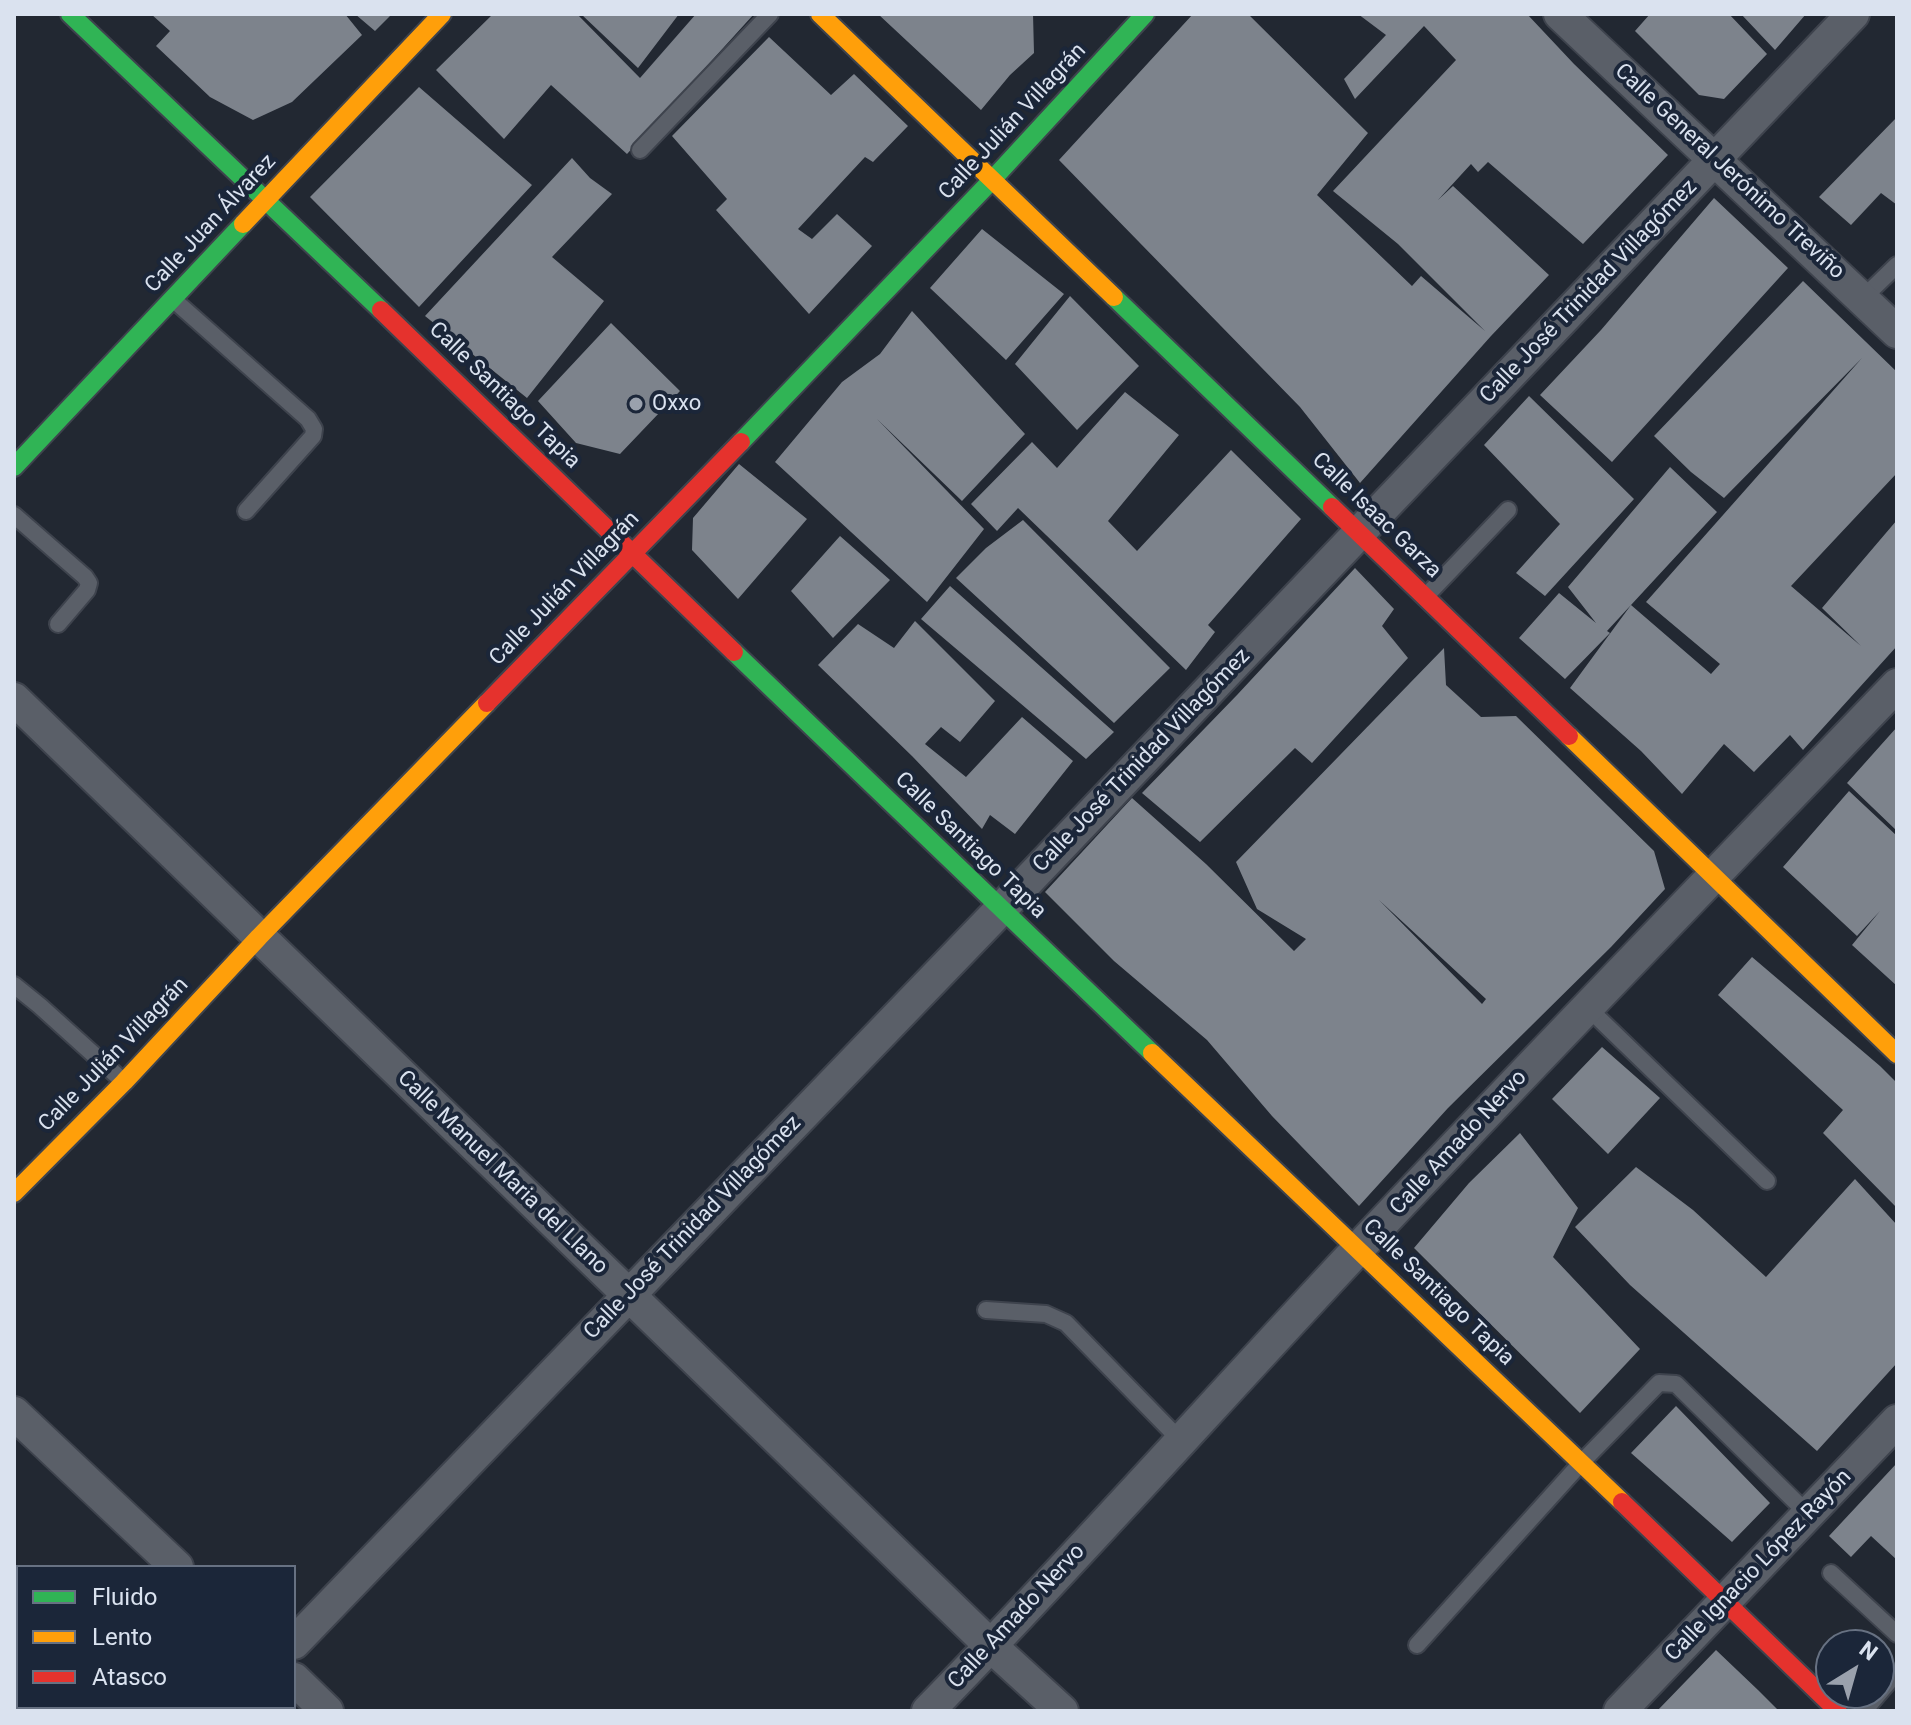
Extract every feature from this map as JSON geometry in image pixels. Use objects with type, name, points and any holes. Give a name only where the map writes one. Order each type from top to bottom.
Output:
[{"type":"street","name":"Calle Santiago Tapia","points":[[70,14],[1838,1711]]},
{"type":"street","name":"Calle Juan Álvarez","points":[[14,467],[442,14]]},
{"type":"street","name":"Calle Isaac Garza","points":[[820,14],[1897,1054]]},
{"type":"street","name":"Calle Julián Villagrán","points":[[14,1193],[992,180],[1145,14]]},
{"type":"street","name":"Calle General Jerónimo Treviño","points":[[1560,14],[1897,332]]},
{"type":"street","name":"Calle José Trinidad Villagómez","points":[[296,1641],[1001,909],[1853,14]]},
{"type":"street","name":"Calle Amado Nervo","points":[[928,1711],[1358,1249],[1897,685]]},
{"type":"street","name":"Calle Manuel Maria del Llano","points":[[14,699],[991,1646],[1062,1711]]},
{"type":"street","points":[[14,1413],[175,1565]]},
{"type":"street","name":"Calle Ignacio López Rayón","points":[[1620,1711],[1897,1421]]},
{"type":"street","points":[[296,1681],[327,1711]]},
{"type":"lane","points":[[640,150],[770,14]]},
{"type":"lane","points":[[1863,298],[1897,265]]},
{"type":"lane","points":[[173,300],[308,419],[314,429],[313,436],[246,511]]},
{"type":"lane","points":[[1425,598],[1508,510]]},
{"type":"lane","points":[[14,515],[89,583],[87,590],[58,624]]},
{"type":"lane","points":[[14,985],[124,1082]]},
{"type":"lane","points":[[1587,1007],[1767,1181]]},
{"type":"lane","points":[[986,1310],[1046,1314],[1066,1323],[1181,1441]]},
{"type":"lane","points":[[1417,1645],[1581,1463],[1659,1383],[1676,1384],[1809,1515]]},
{"type":"lane","points":[[1831,1573],[1897,1634]]},
{"type":"lane","points":[[1864,1711],[1897,1672]]},
{"type":"building","points":[[151,14],[345,14],[362,35],[292,102],[253,120],[210,97],[156,46],[170,31]]},
{"type":"building","points":[[355,14],[392,14],[375,31]]},
{"type":"building","points":[[493,14],[577,14],[640,78],[696,14],[754,14],[627,154],[551,85],[504,139],[436,70]]},
{"type":"building","points":[[581,14],[679,14],[638,68]]},
{"type":"building","points":[[878,14],[1033,14],[1034,53],[1010,75],[981,110]]},
{"type":"building","points":[[1193,14],[1248,14],[1368,133],[1317,195],[1412,286],[1421,276],[1485,331],[1398,244],[1333,191],[1456,60],[1424,26],[1355,99],[1344,79],[1386,35],[1358,14],[1527,14],[1668,155],[1583,244],[1488,162],[1478,172],[1471,164],[1438,200],[1453,186],[1549,275],[1360,483],[1300,407],[1059,160]]},
{"type":"building","points":[[1650,14],[1729,14],[1767,54],[1724,99],[1699,95],[1635,31]]},
{"type":"building","points":[[1741,14],[1806,14],[1775,50]]},
{"type":"building","points":[[769,37],[831,95],[854,74],[908,126],[873,162],[865,157],[798,229],[812,239],[837,214],[872,246],[809,314],[716,210],[727,199],[672,136]]},
{"type":"building","points":[[419,87],[532,185],[419,307],[310,197]]},
{"type":"building","points":[[1897,117],[1897,205],[1881,193],[1851,225],[1819,197]]},
{"type":"building","points":[[572,158],[590,178],[612,194],[552,257],[604,301],[527,398],[425,316]]},
{"type":"building","points":[[1714,198],[1788,268],[1612,462],[1540,395],[1601,330]]},
{"type":"building","points":[[982,229],[1064,294],[1006,360],[930,288]]},
{"type":"building","points":[[1803,281],[1897,372],[1897,473],[1791,586],[1861,646],[1822,608],[1897,520],[1897,646],[1803,750],[1790,735],[1754,772],[1724,744],[1682,794],[1641,751],[1570,688],[1631,605],[1711,674],[1720,664],[1646,602],[1862,358],[1724,498],[1691,472],[1654,436]]},
{"type":"building","points":[[1070,296],[1139,366],[1077,430],[1015,364]]},
{"type":"building","points":[[912,311],[1025,434],[962,501],[877,419],[984,529],[927,602],[775,462],[842,382],[880,354]]},
{"type":"building","points":[[611,323],[680,391],[620,454],[576,443],[538,401]]},
{"type":"building","points":[[1125,392],[1179,435],[1108,521],[1137,551],[1231,450],[1301,519],[1208,625],[1215,632],[1186,670],[1018,508],[997,531],[971,504],[1032,442],[1057,468]]},
{"type":"building","points":[[1529,396],[1634,499],[1545,596],[1516,573],[1560,524],[1484,445]]},
{"type":"building","points":[[739,464],[807,519],[738,599],[692,550],[693,518]]},
{"type":"building","points":[[1670,467],[1717,512],[1607,631],[1610,633],[1565,679],[1519,638],[1559,593],[1596,623],[1568,587]]},
{"type":"building","points":[[1023,520],[1170,668],[1114,723],[956,578],[986,548]]},
{"type":"building","points":[[840,536],[890,580],[833,638],[791,591]]},
{"type":"building","points":[[1355,568],[1394,609],[1382,626],[1408,658],[1312,763],[1295,748],[1200,842],[1142,793]]},
{"type":"building","points":[[950,586],[1114,732],[1086,759],[921,619]]},
{"type":"building","points":[[915,621],[995,701],[960,742],[941,727],[925,744],[966,777],[1022,717],[1073,761],[1015,834],[990,815],[982,829],[818,665],[858,624],[894,648]]},
{"type":"building","points":[[1444,648],[1446,685],[1481,717],[1516,716],[1654,851],[1665,889],[1611,947],[1448,1108],[1359,1206],[1272,1116],[1207,1040],[1114,961],[1045,892],[1132,798],[1206,864],[1294,951],[1306,939],[1257,909],[1236,862]],"holes":[[[1379,900],[1486,999],[1482,1004]]]},
{"type":"building","points":[[1897,727],[1897,831],[1847,783]]},
{"type":"building","points":[[1849,791],[1897,836],[1897,986],[1852,945],[1880,911],[1857,936],[1783,867]]},
{"type":"building","points":[[1752,957],[1897,1083],[1897,1208],[1823,1133],[1843,1110],[1718,995]]},
{"type":"building","points":[[1602,1047],[1660,1098],[1608,1154],[1552,1099]]},
{"type":"building","points":[[1520,1133],[1578,1208],[1553,1257],[1640,1349],[1580,1413],[1414,1248],[1469,1183]]},
{"type":"building","points":[[1636,1167],[1693,1210],[1766,1277],[1855,1179],[1897,1225],[1897,1363],[1817,1451],[1630,1285],[1575,1227]]},
{"type":"building","points":[[1676,1406],[1770,1503],[1732,1542],[1631,1453]]},
{"type":"building","points":[[1897,1463],[1897,1560],[1871,1536],[1851,1557],[1829,1536]]},
{"type":"building","points":[[1716,1650],[1758,1690],[1779,1711],[1657,1711]]},
{"type":"traffic: fast","points":[[70,14],[381,310]]},
{"type":"traffic: fast","points":[[741,442],[992,180],[1145,14]]},
{"type":"traffic: fast","points":[[14,467],[243,224]]},
{"type":"traffic: fast","points":[[1114,297],[1332,507]]},
{"type":"traffic: fast","points":[[734,652],[1152,1053]]},
{"type":"traffic: slow","points":[[243,224],[442,14]]},
{"type":"traffic: slow","points":[[820,14],[1114,297]]},
{"type":"traffic: slow","points":[[14,1193],[487,703]]},
{"type":"traffic: slow","points":[[1569,736],[1897,1054]]},
{"type":"traffic: slow","points":[[1152,1053],[1622,1502]]},
{"type":"traffic: jam","points":[[381,310],[734,652]]},
{"type":"traffic: jam","points":[[487,703],[741,442]]},
{"type":"traffic: jam","points":[[1332,507],[1569,736]]},
{"type":"traffic: jam","points":[[1622,1502],[1838,1711]]},
{"type":"place","name":"Oxxo","points":[[636,404]]}]
